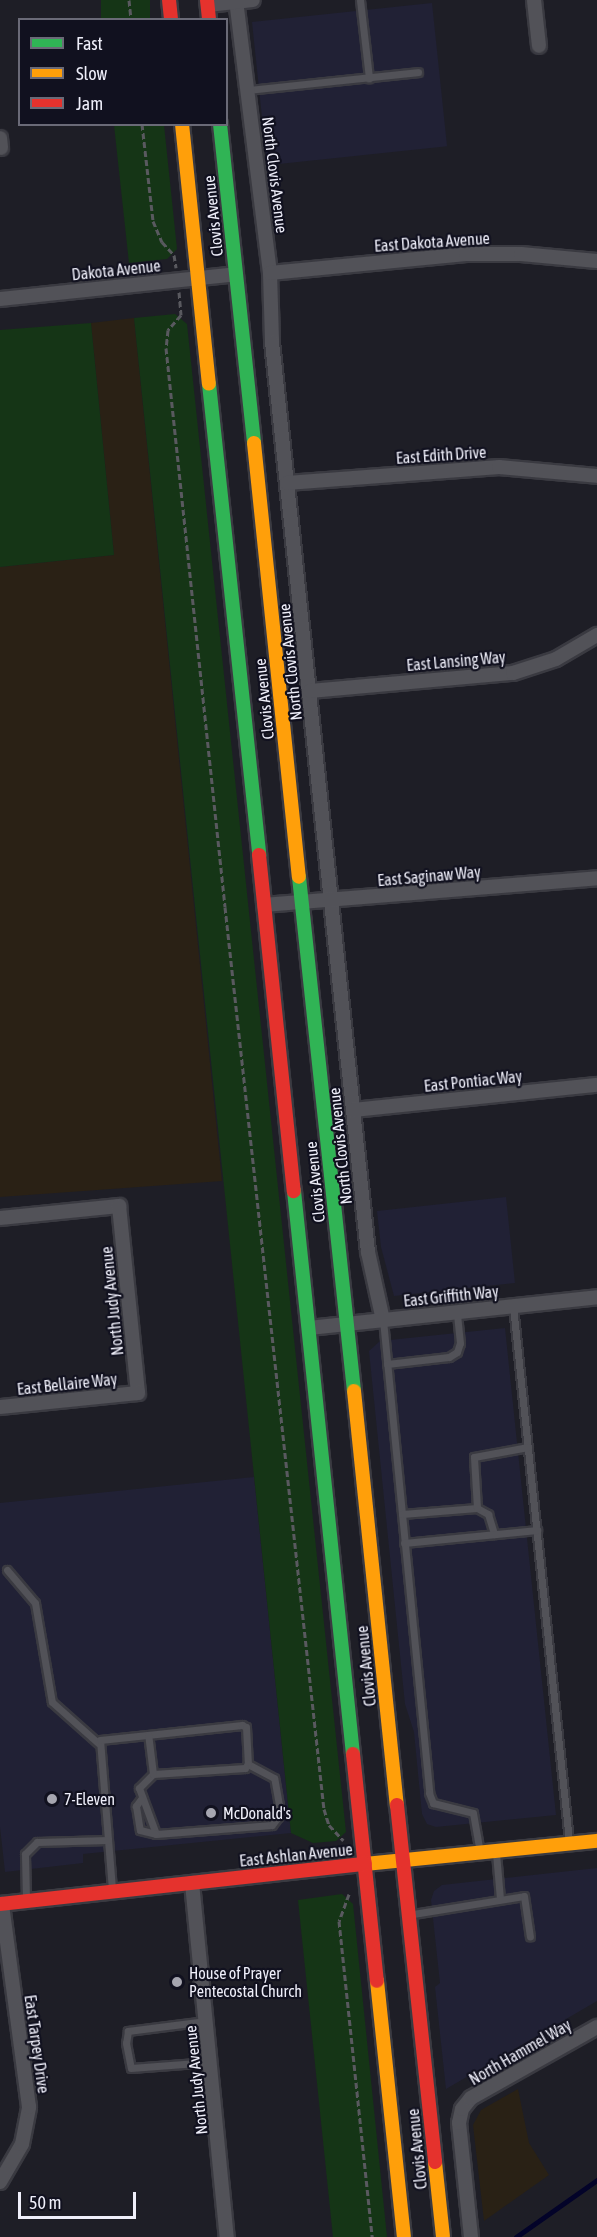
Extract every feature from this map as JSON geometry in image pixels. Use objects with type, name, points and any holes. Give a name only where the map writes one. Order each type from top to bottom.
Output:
[{"type":"main road","points":[[169,0],[171,18]]},
{"type":"main road","name":"Clovis Avenue","points":[[182,126],[404,2237]]},
{"type":"main road","name":"Clovis Avenue","points":[[220,126],[443,2237]]},
{"type":"main road","name":"East Ashlan Avenue","points":[[1,1904],[597,1841]]},
{"type":"street","points":[[208,8],[236,1],[253,0]]},
{"type":"street","points":[[534,0],[539,46]]},
{"type":"street","name":"North Clovis Avenue","points":[[236,1],[270,273],[272,342],[333,900],[368,1252],[383,1320]]},
{"type":"street","name":"East Dakota Avenue","points":[[270,273],[465,254],[521,254],[597,261]]},
{"type":"street","name":"Dakota Avenue","points":[[0,299],[236,274]]},
{"type":"street","name":"East Edith Drive","points":[[287,483],[499,467],[597,476]]},
{"type":"street","name":"East Lansing Way","points":[[310,691],[513,673],[555,658],[597,635]]},
{"type":"street","name":"East Saginaw Way","points":[[264,905],[597,878]]},
{"type":"street","name":"East Pontiac Way","points":[[353,1110],[597,1085]]},
{"type":"street","name":"North Judy Avenue","points":[[0,1218],[119,1206],[138,1394]]},
{"type":"street","name":"East Griffith Way","points":[[309,1328],[597,1297]]},
{"type":"street","name":"East Bellaire Way","points":[[0,1407],[138,1394]]},
{"type":"street","name":"North Judy Avenue","points":[[192,1883],[227,2237]]},
{"type":"street","name":"East Tarpey Drive","points":[[0,2182],[22,2144],[29,2107],[1,1904]]},
{"type":"street","name":"North Hammel Way","points":[[471,2237],[459,2123],[462,2109],[471,2098],[597,2027]]},
{"type":"lane","points":[[360,0],[369,78]]},
{"type":"lane","points":[[248,90],[418,72]]},
{"type":"lane","points":[[513,1306],[570,1844]]},
{"type":"lane","points":[[387,1364],[449,1357],[457,1352],[460,1343],[457,1312]]},
{"type":"lane","points":[[383,1320],[429,1793],[433,1803],[473,1813],[477,1820],[480,1852]]},
{"type":"lane","points":[[477,1508],[474,1457],[528,1447]]},
{"type":"lane","points":[[402,1514],[477,1508],[488,1514],[494,1534]]},
{"type":"lane","points":[[404,1543],[537,1530]]},
{"type":"lane","points":[[7,1570],[35,1603],[52,1702],[98,1743],[112,1892]]},
{"type":"lane","points":[[98,1743],[148,1735],[242,1725],[246,1727],[248,1764],[245,1768],[153,1774],[139,1788],[141,1799],[156,1834]]},
{"type":"lane","points":[[148,1735],[153,1774]]},
{"type":"lane","points":[[141,1799],[136,1806],[141,1830],[156,1834],[272,1825],[278,1817],[279,1805],[273,1778],[248,1764]]},
{"type":"lane","points":[[26,1901],[25,1854],[37,1842],[108,1840]]},
{"type":"lane","points":[[495,1851],[500,1899]]},
{"type":"lane","points":[[409,1915],[524,1896],[530,1937]]},
{"type":"lane","points":[[206,2021],[149,2025],[128,2031],[126,2043],[130,2068],[210,2062]]},
{"type":"path","points":[[129,0],[131,18]]},
{"type":"path","points":[[142,126],[153,221],[162,242],[174,255],[178,280],[181,315],[168,330],[166,348],[324,1809],[329,1825],[343,1839],[346,1866],[349,1897],[341,1908],[339,1921],[372,2237]]},
{"type":"shaded area","points":[[432,3],[447,146],[267,165],[252,22]]},
{"type":"shaded area","points":[[134,318],[222,1181],[0,1197],[0,567],[114,555],[91,323]]},
{"type":"shaded area","points":[[506,1197],[515,1283],[394,1296],[381,1247],[377,1211]]},
{"type":"shaded area","points":[[505,1328],[556,1815],[436,1827],[427,1824],[422,1814],[414,1732],[405,1704],[369,1351],[380,1341]]},
{"type":"shaded area","points":[[254,1477],[291,1833],[83,1854],[83,1863],[5,1872],[0,1827],[0,1503]]},
{"type":"shaded area","points":[[597,1868],[597,2001],[446,2089],[435,1987],[440,1983],[431,1900],[434,1891],[442,1885]]},
{"type":"shaded area","points":[[518,2089],[529,2143],[549,2175],[484,2221],[473,2125],[481,2110]]},
{"type":"green space","points":[[101,0],[150,0],[150,18],[101,18]]},
{"type":"green space","points":[[114,126],[164,126],[177,249],[167,259],[129,263]]},
{"type":"green space","points":[[175,314],[187,324],[346,1832],[336,1841],[313,1843],[291,1833],[134,318]]},
{"type":"green space","points":[[91,323],[114,555],[0,567],[0,330]]},
{"type":"green space","points":[[342,1894],[353,1904],[387,2237],[333,2237],[298,1900]]},
{"type":"waterway","points":[[516,2237],[597,2180]]},
{"type":"traffic: fast","points":[[220,126],[254,443]]},
{"type":"traffic: fast","points":[[209,384],[259,855]]},
{"type":"traffic: fast","points":[[299,877],[354,1391]]},
{"type":"traffic: fast","points":[[294,1191],[353,1754]]},
{"type":"traffic: slow","points":[[182,126],[209,384]]},
{"type":"traffic: slow","points":[[254,443],[299,877]]},
{"type":"traffic: slow","points":[[354,1391],[397,1805]]},
{"type":"traffic: slow","points":[[365,1864],[597,1841]]},
{"type":"traffic: slow","points":[[377,1981],[404,2237]]},
{"type":"traffic: slow","points":[[435,2162],[443,2237]]},
{"type":"traffic: jam","points":[[169,0],[171,18]]},
{"type":"traffic: jam","points":[[207,0],[209,18]]},
{"type":"traffic: jam","points":[[259,855],[294,1191]]},
{"type":"traffic: jam","points":[[353,1754],[377,1981]]},
{"type":"traffic: jam","points":[[397,1805],[435,2162]]},
{"type":"traffic: jam","points":[[0,1904],[365,1864]]},
{"type":"place","name":"7-Eleven","points":[[52,1799]]},
{"type":"place","name":"McDonald's","points":[[211,1813]]},
{"type":"place","name":"House of Prayer Pentecostal Church","points":[[177,1982]]}]
